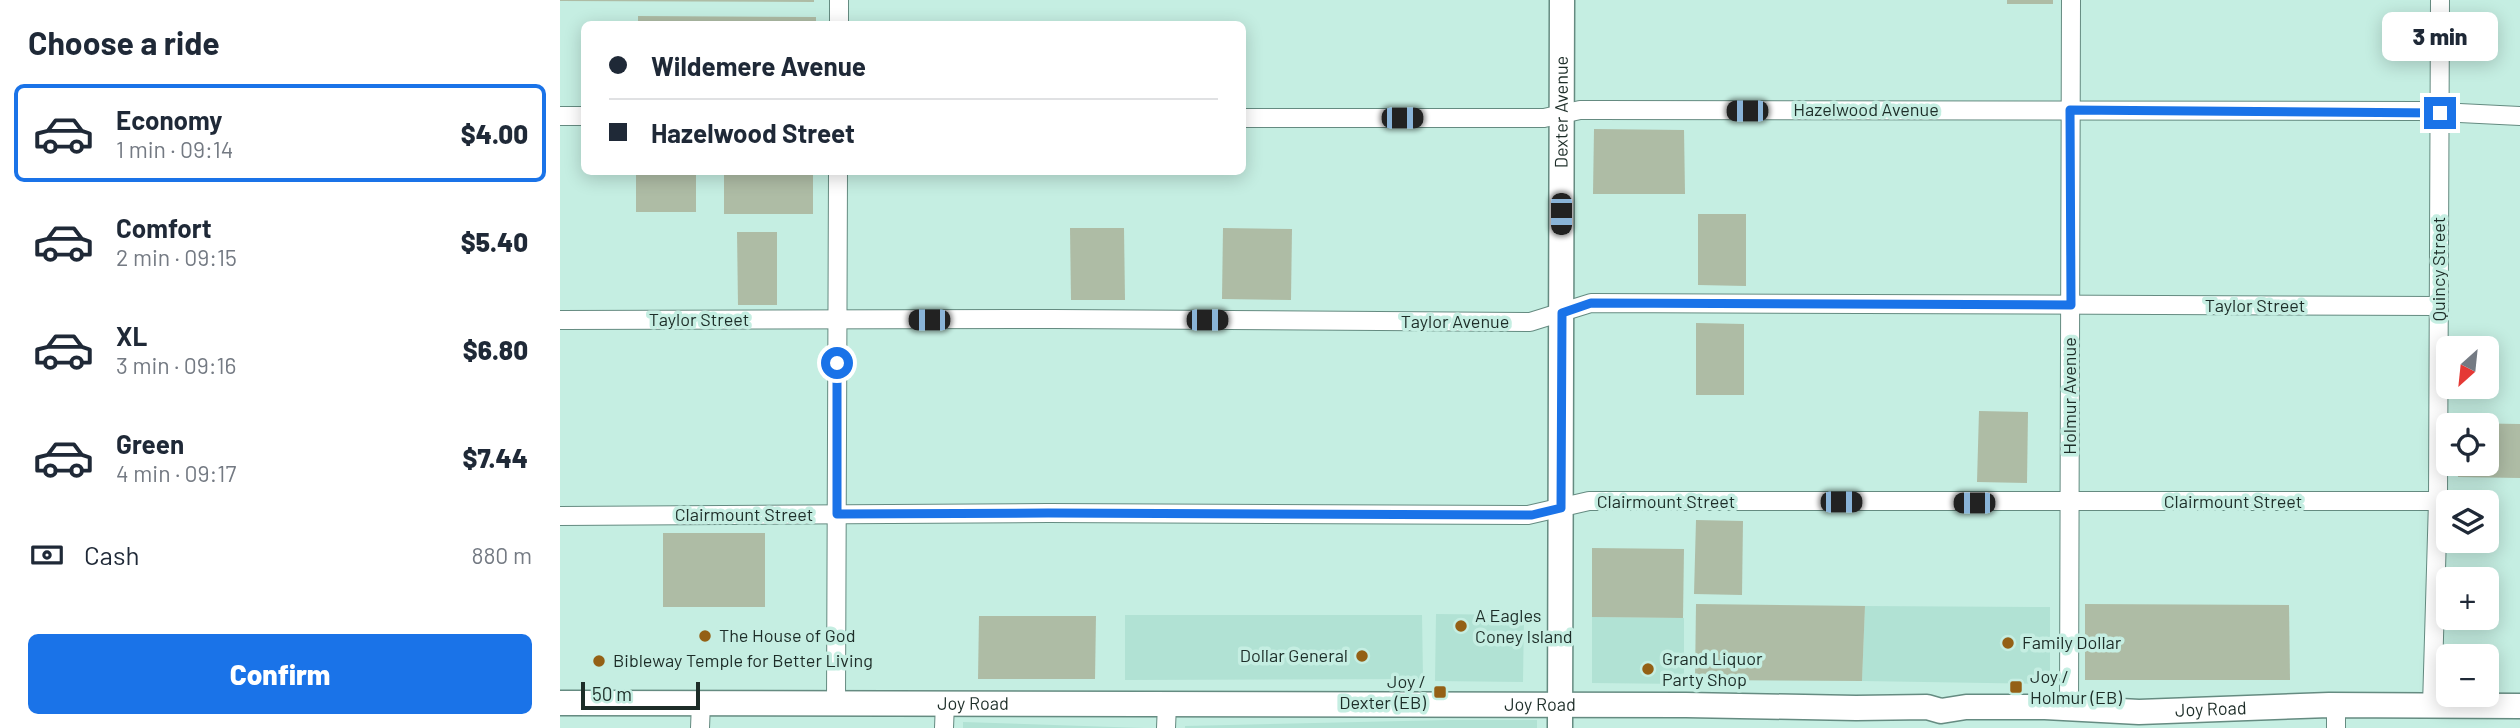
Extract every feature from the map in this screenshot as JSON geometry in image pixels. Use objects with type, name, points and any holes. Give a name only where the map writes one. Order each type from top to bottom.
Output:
[{"type":"street","points":[[839,0],[839,21]]},
{"type":"street","name":"Dexter Avenue","points":[[1560,716],[1562,0]]},
{"type":"street","name":"Holmur Avenue","points":[[2069,708],[2071,0]]},
{"type":"street","name":"Quincy Street","points":[[2438,490],[2440,0]]},
{"type":"street","name":"Hazelwood Avenue","points":[[1246,118],[1544,118],[1592,110],[2070,110],[2520,116]]},
{"type":"street","points":[[560,116],[581,116]]},
{"type":"street","points":[[836,703],[838,175]]},
{"type":"street","name":"Taylor Avenue","points":[[837,320],[1530,322],[1591,303],[2071,305]]},
{"type":"street","name":"Taylor Street","points":[[2071,305],[2438,306]]},
{"type":"street","name":"Taylor Street","points":[[560,320],[837,320]]},
{"type":"street","name":"Clairmount Street","points":[[560,516],[1048,513],[1532,515],[1589,501],[2436,501]]},
{"type":"street","name":"Quincy Street","points":[[2432,706],[2436,553]]},
{"type":"street","name":"Joy Road","points":[[560,703],[836,703],[945,716],[1560,716],[1927,707],[1942,720],[1966,707],[2069,708],[2139,720],[2336,717],[2432,706],[2520,706]]},
{"type":"street","points":[[700,728],[701,703]]},
{"type":"shaded area","points":[[814,0],[814,2],[560,1]]},
{"type":"shaded area","points":[[2007,0],[2053,0],[2053,4],[2007,4]]},
{"type":"shaded area","points":[[638,16],[816,17],[816,21],[638,21]]},
{"type":"shaded area","points":[[1594,129],[1684,130],[1685,194],[1593,194]]},
{"type":"shaded area","points":[[636,175],[696,175],[696,212],[636,212]]},
{"type":"shaded area","points":[[724,175],[813,175],[813,214],[724,214]]},
{"type":"shaded area","points":[[1698,214],[1746,214],[1746,286],[1698,285]]},
{"type":"shaded area","points":[[1070,228],[1124,228],[1125,300],[1071,300]]},
{"type":"shaded area","points":[[1223,228],[1292,229],[1291,300],[1222,299]]},
{"type":"shaded area","points":[[737,232],[777,232],[777,305],[738,305]]},
{"type":"shaded area","points":[[1696,323],[1744,324],[1744,395],[1696,395]]},
{"type":"shaded area","points":[[1979,411],[2028,412],[2027,483],[1977,482]]},
{"type":"shaded area","points":[[2499,424],[2520,424],[2520,478],[2458,477],[2499,476]]},
{"type":"shaded area","points":[[1696,520],[1743,521],[1742,595],[1694,594]]},
{"type":"shaded area","points":[[663,533],[765,533],[765,607],[663,607]]},
{"type":"shaded area","points":[[1592,548],[1684,549],[1683,618],[1592,617]]},
{"type":"shaded area","points":[[1696,604],[1865,606],[1862,681],[1695,680]]},
{"type":"shaded area","points":[[2085,604],[2289,605],[2290,680],[2085,680]]},
{"type":"shaded area","points":[[1865,606],[2050,607],[2050,684],[1862,681]]},
{"type":"shaded area","points":[[1436,614],[1524,615],[1523,682],[1435,681]]},
{"type":"shaded area","points":[[1125,615],[1422,615],[1423,679],[1125,680]]},
{"type":"shaded area","points":[[979,616],[1096,616],[1095,679],[978,679]]},
{"type":"shaded area","points":[[1592,617],[1684,618],[1684,684],[1592,683]]},
{"type":"shaded area","points":[[1537,720],[1537,728],[1185,728],[1185,726]]},
{"type":"shaded area","points":[[963,722],[1144,728],[963,728]]},
{"type":"place","name":"A Eagles Coney Island","points":[[1461,626]]},
{"type":"place","name":"The House of God","points":[[705,636]]},
{"type":"place","name":"Family Dollar","points":[[2008,643]]},
{"type":"place","name":"Dollar General","points":[[1362,656]]},
{"type":"place","name":"Bibleway Temple for Better Living","points":[[599,661]]},
{"type":"place","name":"Grand Liquor Party Shop","points":[[1648,669]]},
{"type":"place","name":"Joy / Holmur (EB)","points":[[2016,687]]},
{"type":"place","name":"Joy / Dexter (EB)","points":[[1440,692]]},
{"type":"route","points":[[837,363],[837,514],[1532,515],[1561,508],[1562,313],[1591,303],[2071,305],[2070,110],[2440,113]]}]
